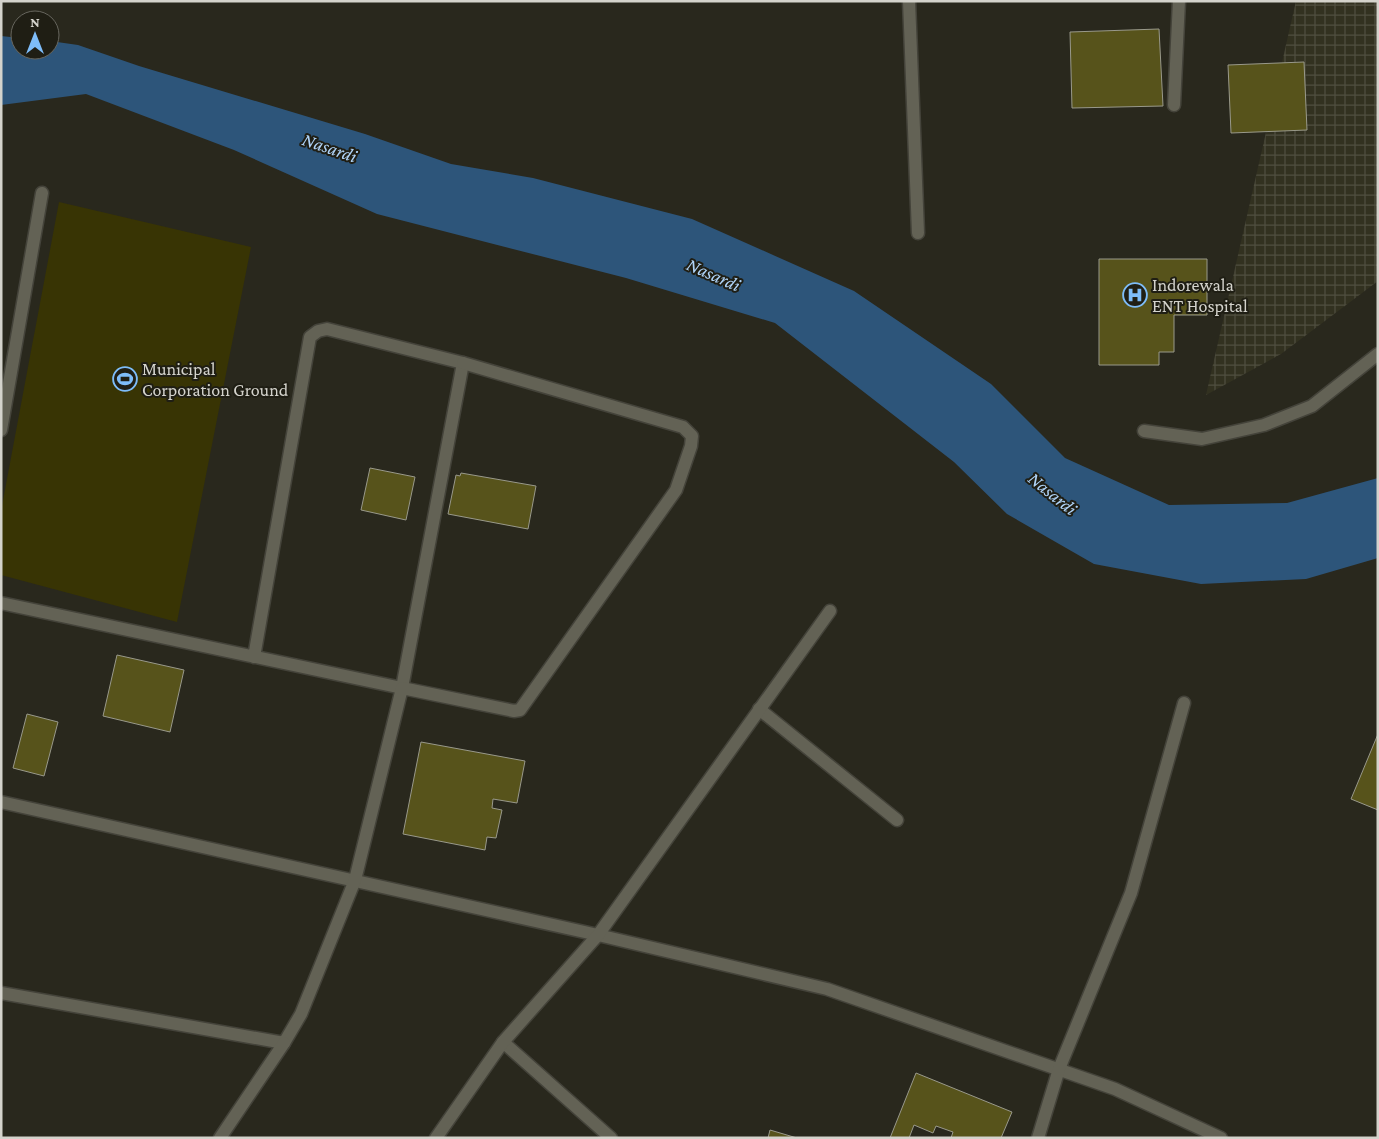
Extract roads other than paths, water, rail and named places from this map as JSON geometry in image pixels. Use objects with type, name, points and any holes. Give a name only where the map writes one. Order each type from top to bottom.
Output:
[{"type":"street","points":[[909,1],[918,232]]},
{"type":"street","points":[[1174,105],[1179,1]]},
{"type":"street","points":[[1,430],[42,193]]},
{"type":"street","points":[[1,603],[254,657],[402,688],[514,711],[520,710],[676,490],[691,446],[692,436],[683,427],[463,363],[328,329],[318,331],[310,337],[254,657]]},
{"type":"street","points":[[1144,431],[1202,439],[1264,425],[1312,406],[1378,354]]},
{"type":"street","points":[[220,1138],[302,1014],[355,880],[402,688],[463,363]]},
{"type":"street","points":[[436,1138],[503,1042],[598,935],[830,611]]},
{"type":"street","points":[[1038,1138],[1059,1070],[1131,893],[1184,703]]},
{"type":"street","points":[[760,709],[897,820]]},
{"type":"street","points":[[1,802],[598,935],[827,989],[1115,1089],[1221,1138]]},
{"type":"street","points":[[1,992],[284,1043]]},
{"type":"street","points":[[503,1042],[611,1138]]},
{"type":"water","name":"Nasardi","points":[[1,36],[10,37],[10,60],[60,60],[60,42],[78,45],[139,66],[365,134],[451,164],[533,178],[692,219],[854,291],[991,384],[1065,458],[1169,505],[1287,503],[1378,478],[1378,558],[1306,579],[1201,584],[1094,564],[1007,514],[954,462],[775,323],[626,278],[377,214],[234,150],[86,94],[1,105]]},
{"type":"place","name":"Indorewala ENT Hospital","points":[[1135,295]]},
{"type":"place","name":"Municipal Corporation Ground","points":[[125,379]]}]
